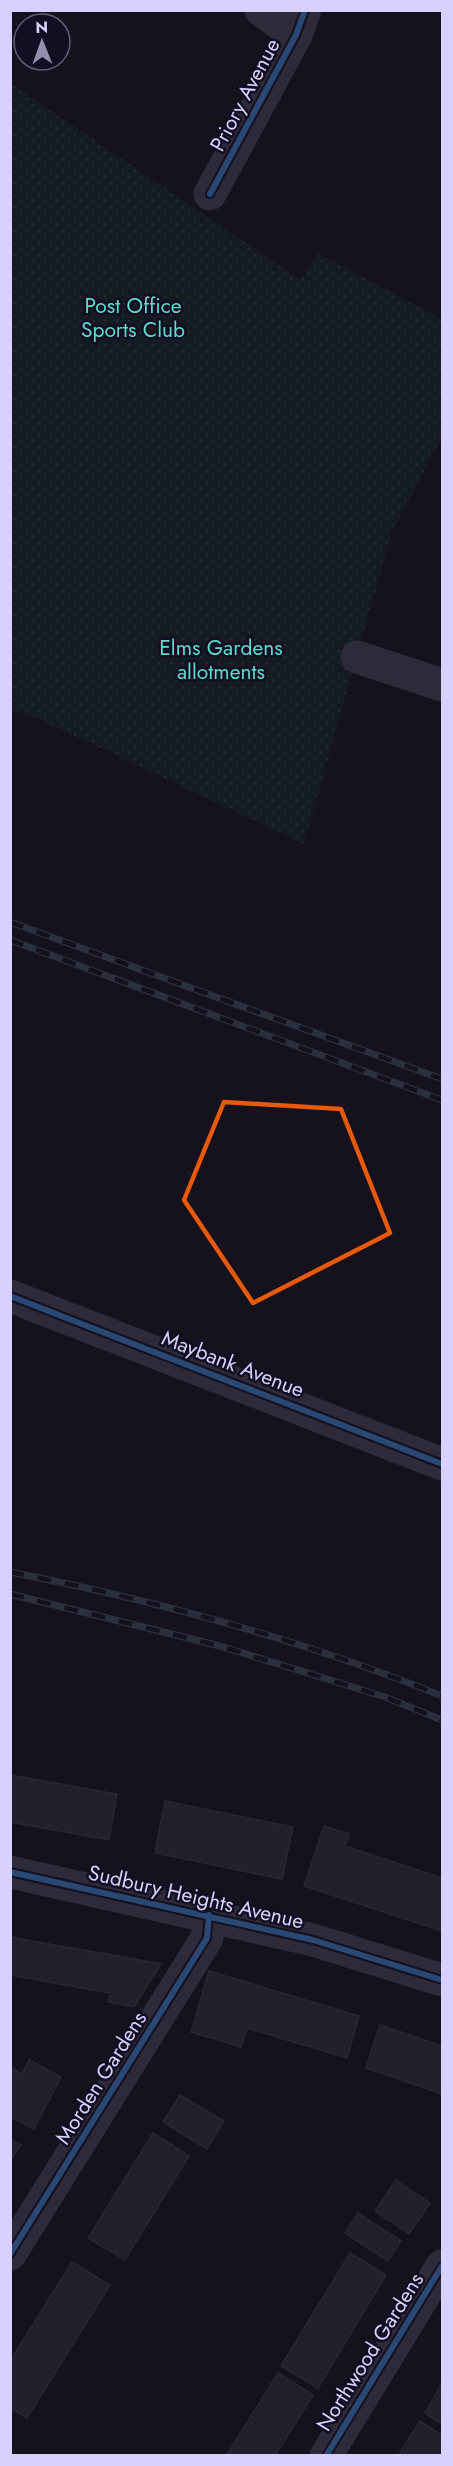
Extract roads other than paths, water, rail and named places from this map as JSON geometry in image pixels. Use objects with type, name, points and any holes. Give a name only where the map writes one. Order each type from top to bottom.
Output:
[{"type":"street","points":[[261,10],[300,23]]},
{"type":"street","name":"Priory Avenue","points":[[210,194],[300,23]]},
{"type":"street","points":[[357,657],[442,685]]},
{"type":"street","name":"Maybank Avenue","points":[[10,1296],[442,1464]]},
{"type":"street","name":"Sudbury Heights Avenue","points":[[10,1872],[313,1940],[442,1980]]},
{"type":"street","name":"Morden Gardens","points":[[10,2254],[207,1938],[209,1916]]},
{"type":"street","name":"Northwood Gardens","points":[[326,2456],[442,2266]]},
{"type":"railway","points":[[10,922],[442,1079]]},
{"type":"railway","points":[[10,940],[442,1100]]},
{"type":"railway","points":[[10,1572],[175,1609],[229,1624],[337,1657],[442,1696]]},
{"type":"railway","points":[[10,1594],[220,1646],[385,1697],[442,1720]]},
{"type":"park label","name":"Post Office Sports Club","points":[[133,318]]},
{"type":"park label","name":"Elms Gardens allotments","points":[[221,660]]}]
